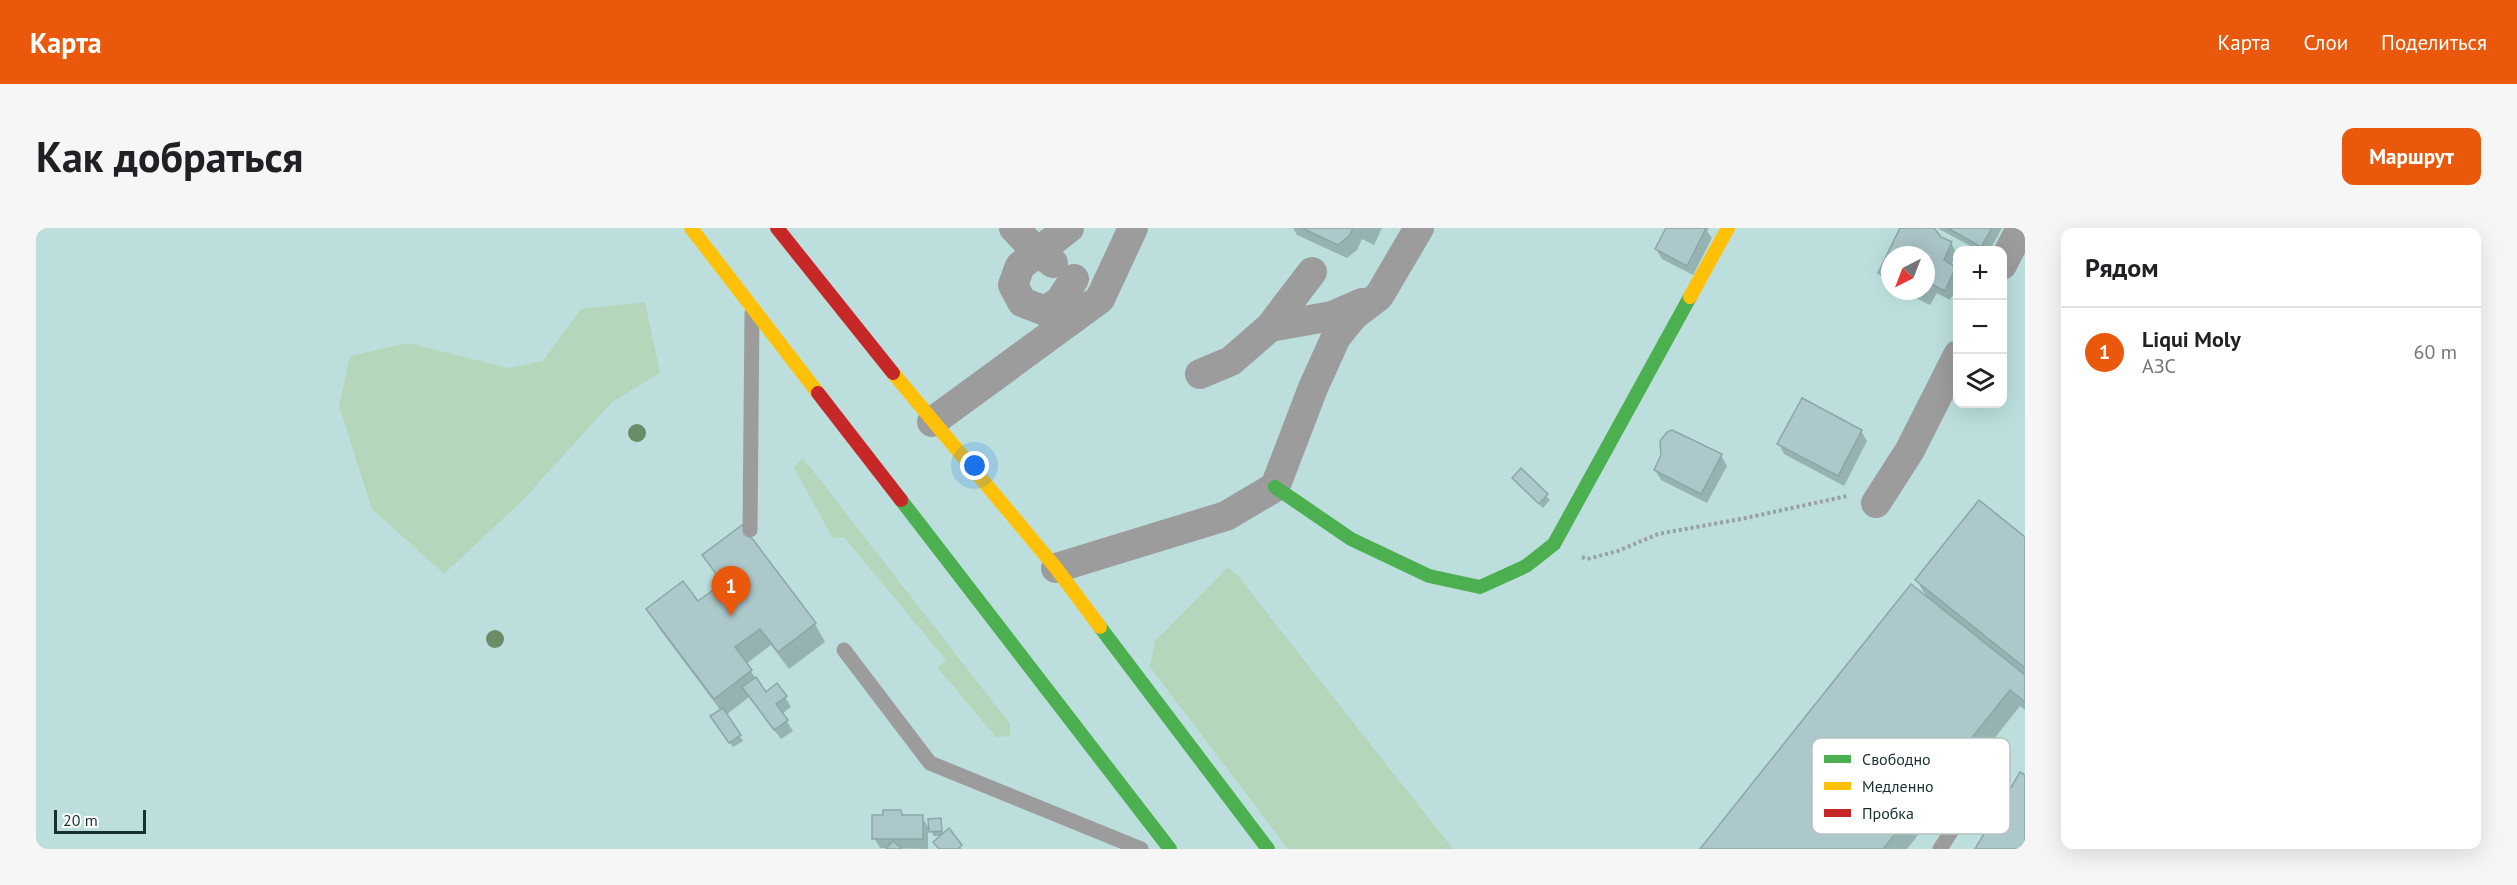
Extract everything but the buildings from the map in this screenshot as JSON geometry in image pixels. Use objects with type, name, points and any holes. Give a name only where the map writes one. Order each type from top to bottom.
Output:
[{"type":"main road","points":[[691,228],[1170,849]]},
{"type":"main road","points":[[777,228],[932,422],[1056,568],[1268,849]]},
{"type":"main road","points":[[1275,487],[1352,539],[1429,576],[1480,587],[1526,566],[1554,544],[1728,228]]},
{"type":"street","points":[[1014,228],[1038,252],[1100,299]]},
{"type":"street","points":[[1069,228],[1020,266],[1013,285],[1022,302],[1045,311],[1060,302],[1074,279]]},
{"type":"street","points":[[932,422],[1100,299],[1133,228]]},
{"type":"street","points":[[1056,568],[1226,516],[1275,487],[1313,388],[1336,337],[1354,315],[1379,297],[1419,228]]},
{"type":"street","points":[[2007,255],[2021,228]]},
{"type":"street","points":[[1200,374],[1231,361],[1270,327],[1312,272]]},
{"type":"street","points":[[1270,327],[1332,316],[1379,297]]},
{"type":"street","points":[[1880,497],[1910,450],[1953,365]]},
{"type":"lane","points":[[750,530],[752,308]]},
{"type":"lane","points":[[844,650],[930,763],[1141,849]]},
{"type":"lane","points":[[1940,849],[1950,834]]},
{"type":"path","points":[[1554,544],[1587,559],[1618,551],[1658,534],[1746,518],[1839,496],[1880,497]]},
{"type":"green space","points":[[645,302],[660,373],[612,402],[522,501],[444,574],[372,509],[339,406],[350,356],[408,343],[508,368],[543,361],[581,309]]},
{"type":"green space","points":[[803,458],[1010,724],[1010,736],[996,737],[937,667],[946,660],[844,537],[833,538],[794,468]]},
{"type":"green space","points":[[1228,567],[1238,576],[1453,849],[1288,849],[1150,667],[1155,641]]},
{"type":"traffic: fast","points":[[1275,487],[1351,539],[1429,576],[1480,587],[1526,566],[1554,544],[1690,297]]},
{"type":"traffic: fast","points":[[901,500],[1170,849]]},
{"type":"traffic: fast","points":[[1100,627],[1268,849]]},
{"type":"traffic: slow","points":[[691,228],[818,393]]},
{"type":"traffic: slow","points":[[1690,297],[1728,228]]},
{"type":"traffic: slow","points":[[893,373],[1056,568],[1100,627]]},
{"type":"traffic: jam","points":[[777,228],[893,373]]},
{"type":"traffic: jam","points":[[818,393],[901,500]]},
{"type":"place","name":"Liqui Moly","points":[[731,616]]}]
